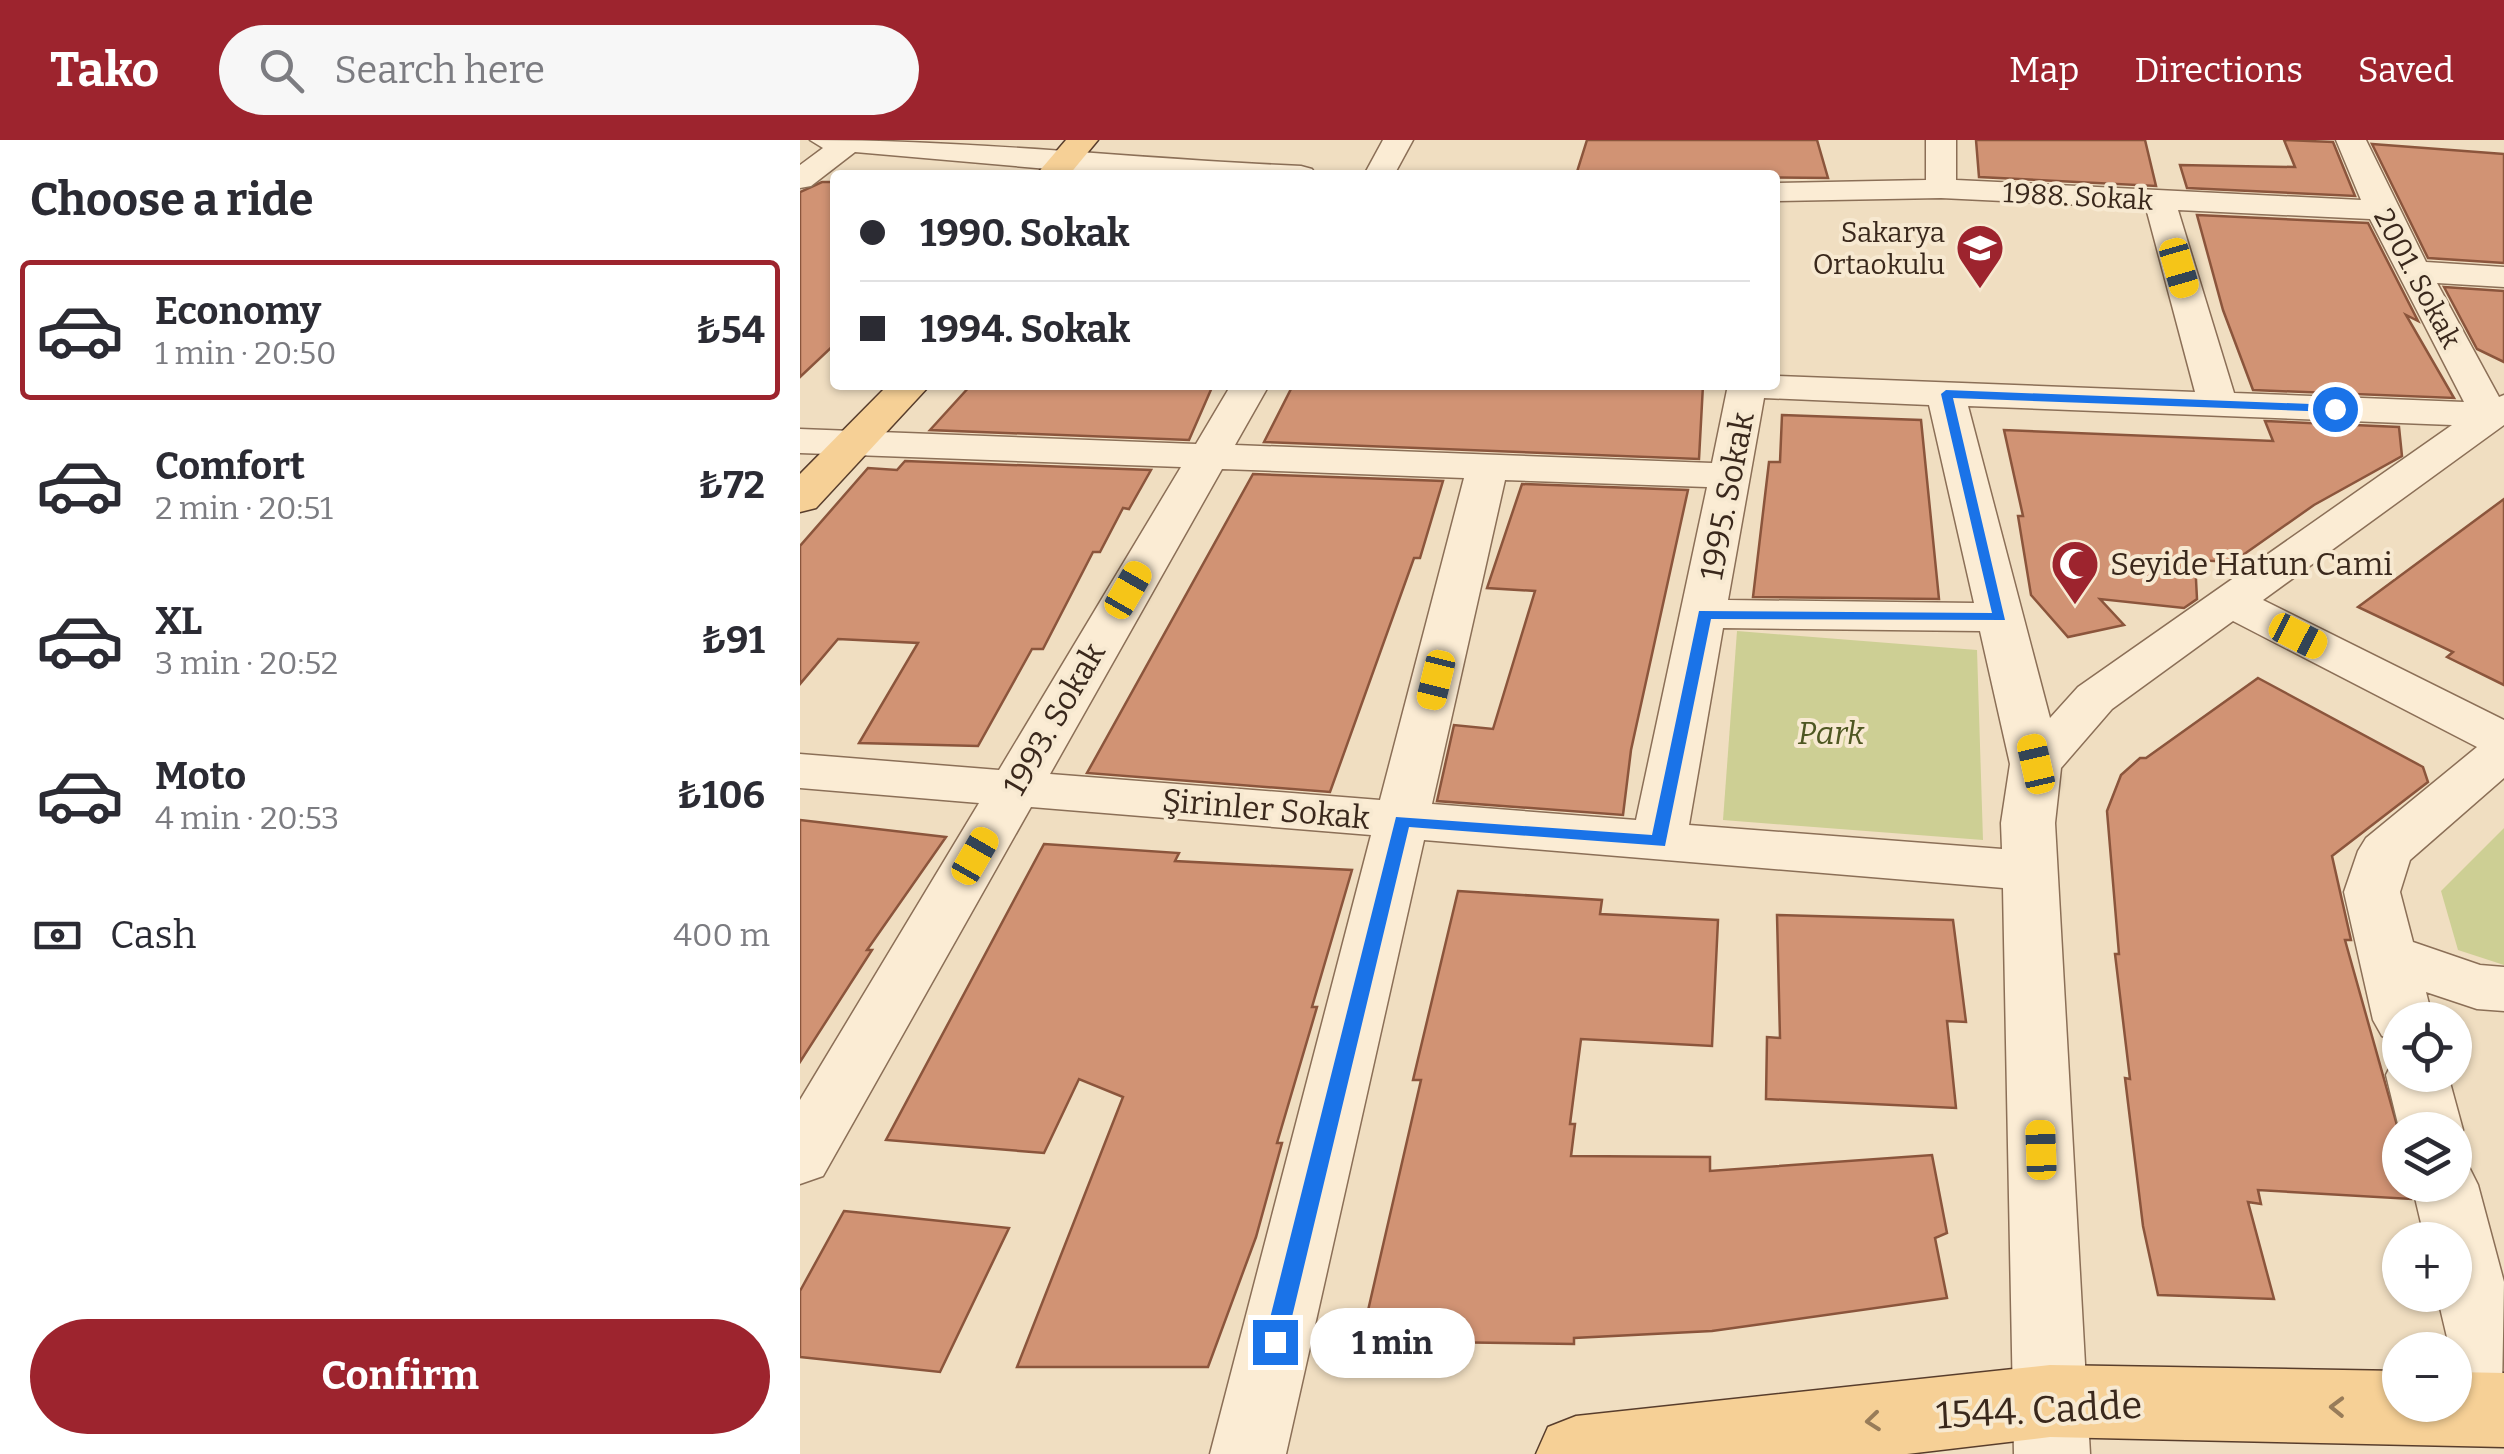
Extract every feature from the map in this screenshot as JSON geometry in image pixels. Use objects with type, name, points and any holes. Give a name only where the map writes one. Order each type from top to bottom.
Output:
[{"type":"main road","points":[[1076,164],[1120,140]]},
{"type":"main road","points":[[802,443],[856,390]]},
{"type":"main road","points":[[800,500],[905,390]]},
{"type":"main road","name":"1544. Cadde","points":[[1576,1454],[2051,1428],[2503,1410]]},
{"type":"street","points":[[1382,170],[1398,140]]},
{"type":"street","points":[[1940,190],[1941,140]]},
{"type":"street","name":"2001. Sokak","points":[[2351,140],[2414,272],[2497,411]]},
{"type":"street","points":[[800,179],[837,142],[1076,164],[1199,170]]},
{"type":"street","name":"1988. Sokak","points":[[1780,192],[1940,190],[2382,210]]},
{"type":"street","points":[[2160,200],[2218,404]]},
{"type":"street","points":[[2414,272],[2504,277]]},
{"type":"street","points":[[1780,387],[2497,411]]},
{"type":"street","name":"1993. Sokak","points":[[800,1158],[1247,390]]},
{"type":"street","name":"1995. Sokak","points":[[1659,842],[1746,390]]},
{"type":"street","points":[[1946,394],[2036,764],[2028,823],[2051,1428]]},
{"type":"street","points":[[2036,764],[2094,698],[2497,411]]},
{"type":"street","points":[[802,443],[1732,476]]},
{"type":"street","points":[[1248,1454],[1487,468]]},
{"type":"street","points":[[2230,602],[2504,740]]},
{"type":"street","points":[[1704,614],[2000,617]]},
{"type":"street","points":[[2399,1002],[2372,892],[2385,851],[2504,751]]},
{"type":"street","name":"Şirinler Sokak","points":[[800,771],[2030,871]]},
{"type":"street","points":[[2387,955],[2476,987],[2504,989]]},
{"type":"street","points":[[2449,1202],[2503,1410]]},
{"type":"green space","name":"Park","points":[[1737,631],[1977,650],[1983,840],[1723,820]]},
{"type":"green space","points":[[2504,828],[2504,965],[2458,950],[2441,891]]},
{"type":"building","points":[[1587,140],[1817,140],[1828,178],[1780,177],[1780,170],[1578,170]]},
{"type":"building","points":[[1976,140],[2145,140],[2156,186],[1979,177]]},
{"type":"building","points":[[2284,140],[2333,142],[2355,196],[2187,188],[2180,165],[2295,167]]},
{"type":"building","points":[[2372,144],[2504,154],[2504,263],[2428,258]]},
{"type":"building","points":[[830,182],[830,349],[800,377],[800,192]]},
{"type":"building","points":[[2197,215],[2368,223],[2418,321],[2406,315],[2454,398],[2253,390],[2223,310]]},
{"type":"building","points":[[2444,287],[2504,291],[2504,362],[2477,349]]},
{"type":"building","points":[[966,390],[1211,390],[1189,440],[930,430]]},
{"type":"building","points":[[1290,390],[1703,390],[1699,459],[1264,442]]},
{"type":"building","points":[[1782,415],[1921,420],[1939,599],[1753,597],[1769,462],[1780,462]]},
{"type":"building","points":[[2265,421],[2399,427],[2402,456],[2314,505],[2233,562],[2195,560],[2197,599],[2184,608],[2100,599],[2124,625],[2068,637],[2031,595],[2018,516],[2023,516],[2004,430],[2273,441]]},
{"type":"building","points":[[905,461],[1151,470],[1129,509],[1123,508],[1100,552],[1093,552],[1043,649],[1032,649],[978,746],[859,743],[918,643],[838,639],[800,684],[800,546],[868,468],[897,470]]},
{"type":"building","points":[[1253,474],[1443,481],[1420,558],[1414,558],[1330,792],[1087,773]]},
{"type":"building","points":[[1522,484],[1688,490],[1631,750],[1623,815],[1437,801],[1454,725],[1493,729],[1535,591],[1487,588]]},
{"type":"building","points":[[2504,499],[2504,685],[2447,657],[2453,652],[2358,607]]},
{"type":"building","points":[[2258,678],[2423,767],[2428,782],[2332,856],[2351,940],[2345,940],[2382,1072],[2382,1092],[2388,1092],[2393,1112],[2382,1112],[2382,1197],[2258,1190],[2261,1204],[2248,1202],[2274,1299],[2158,1295],[2143,1226],[2125,1078],[2130,1079],[2115,954],[2119,954],[2107,811],[2121,775],[2140,758],[2146,758]]},
{"type":"building","points":[[800,820],[946,837],[867,950],[872,950],[800,1062]]},
{"type":"building","points":[[1044,844],[1179,853],[1175,861],[1352,870],[1312,1007],[1317,1007],[1277,1143],[1282,1143],[1256,1237],[1208,1367],[1017,1367],[1123,1097],[1079,1079],[1044,1153],[886,1140]]},
{"type":"building","points":[[1458,891],[1602,900],[1600,914],[1718,920],[1712,1046],[1581,1039],[1570,1124],[1575,1124],[1571,1156],[1710,1157],[1710,1171],[1932,1155],[1947,1233],[1935,1238],[1947,1298],[1712,1331],[1574,1338],[1574,1344],[1361,1341],[1421,1080],[1413,1080]]},
{"type":"building","points":[[1777,915],[1953,920],[1966,1022],[1947,1021],[1956,1108],[1766,1099],[1767,1037],[1780,1038]]},
{"type":"building","points":[[844,1211],[1009,1228],[940,1372],[800,1357],[800,1291]]},
{"type":"place","name":"Sakarya Ortaokulu","points":[[1980,290]]},
{"type":"place","name":"Seyide Hatun Cami","points":[[2075,606]]},
{"type":"route","points":[[1275,1342],[1402,821],[1659,842],[1704,614],[2000,617],[1946,394],[2335,409]]}]
